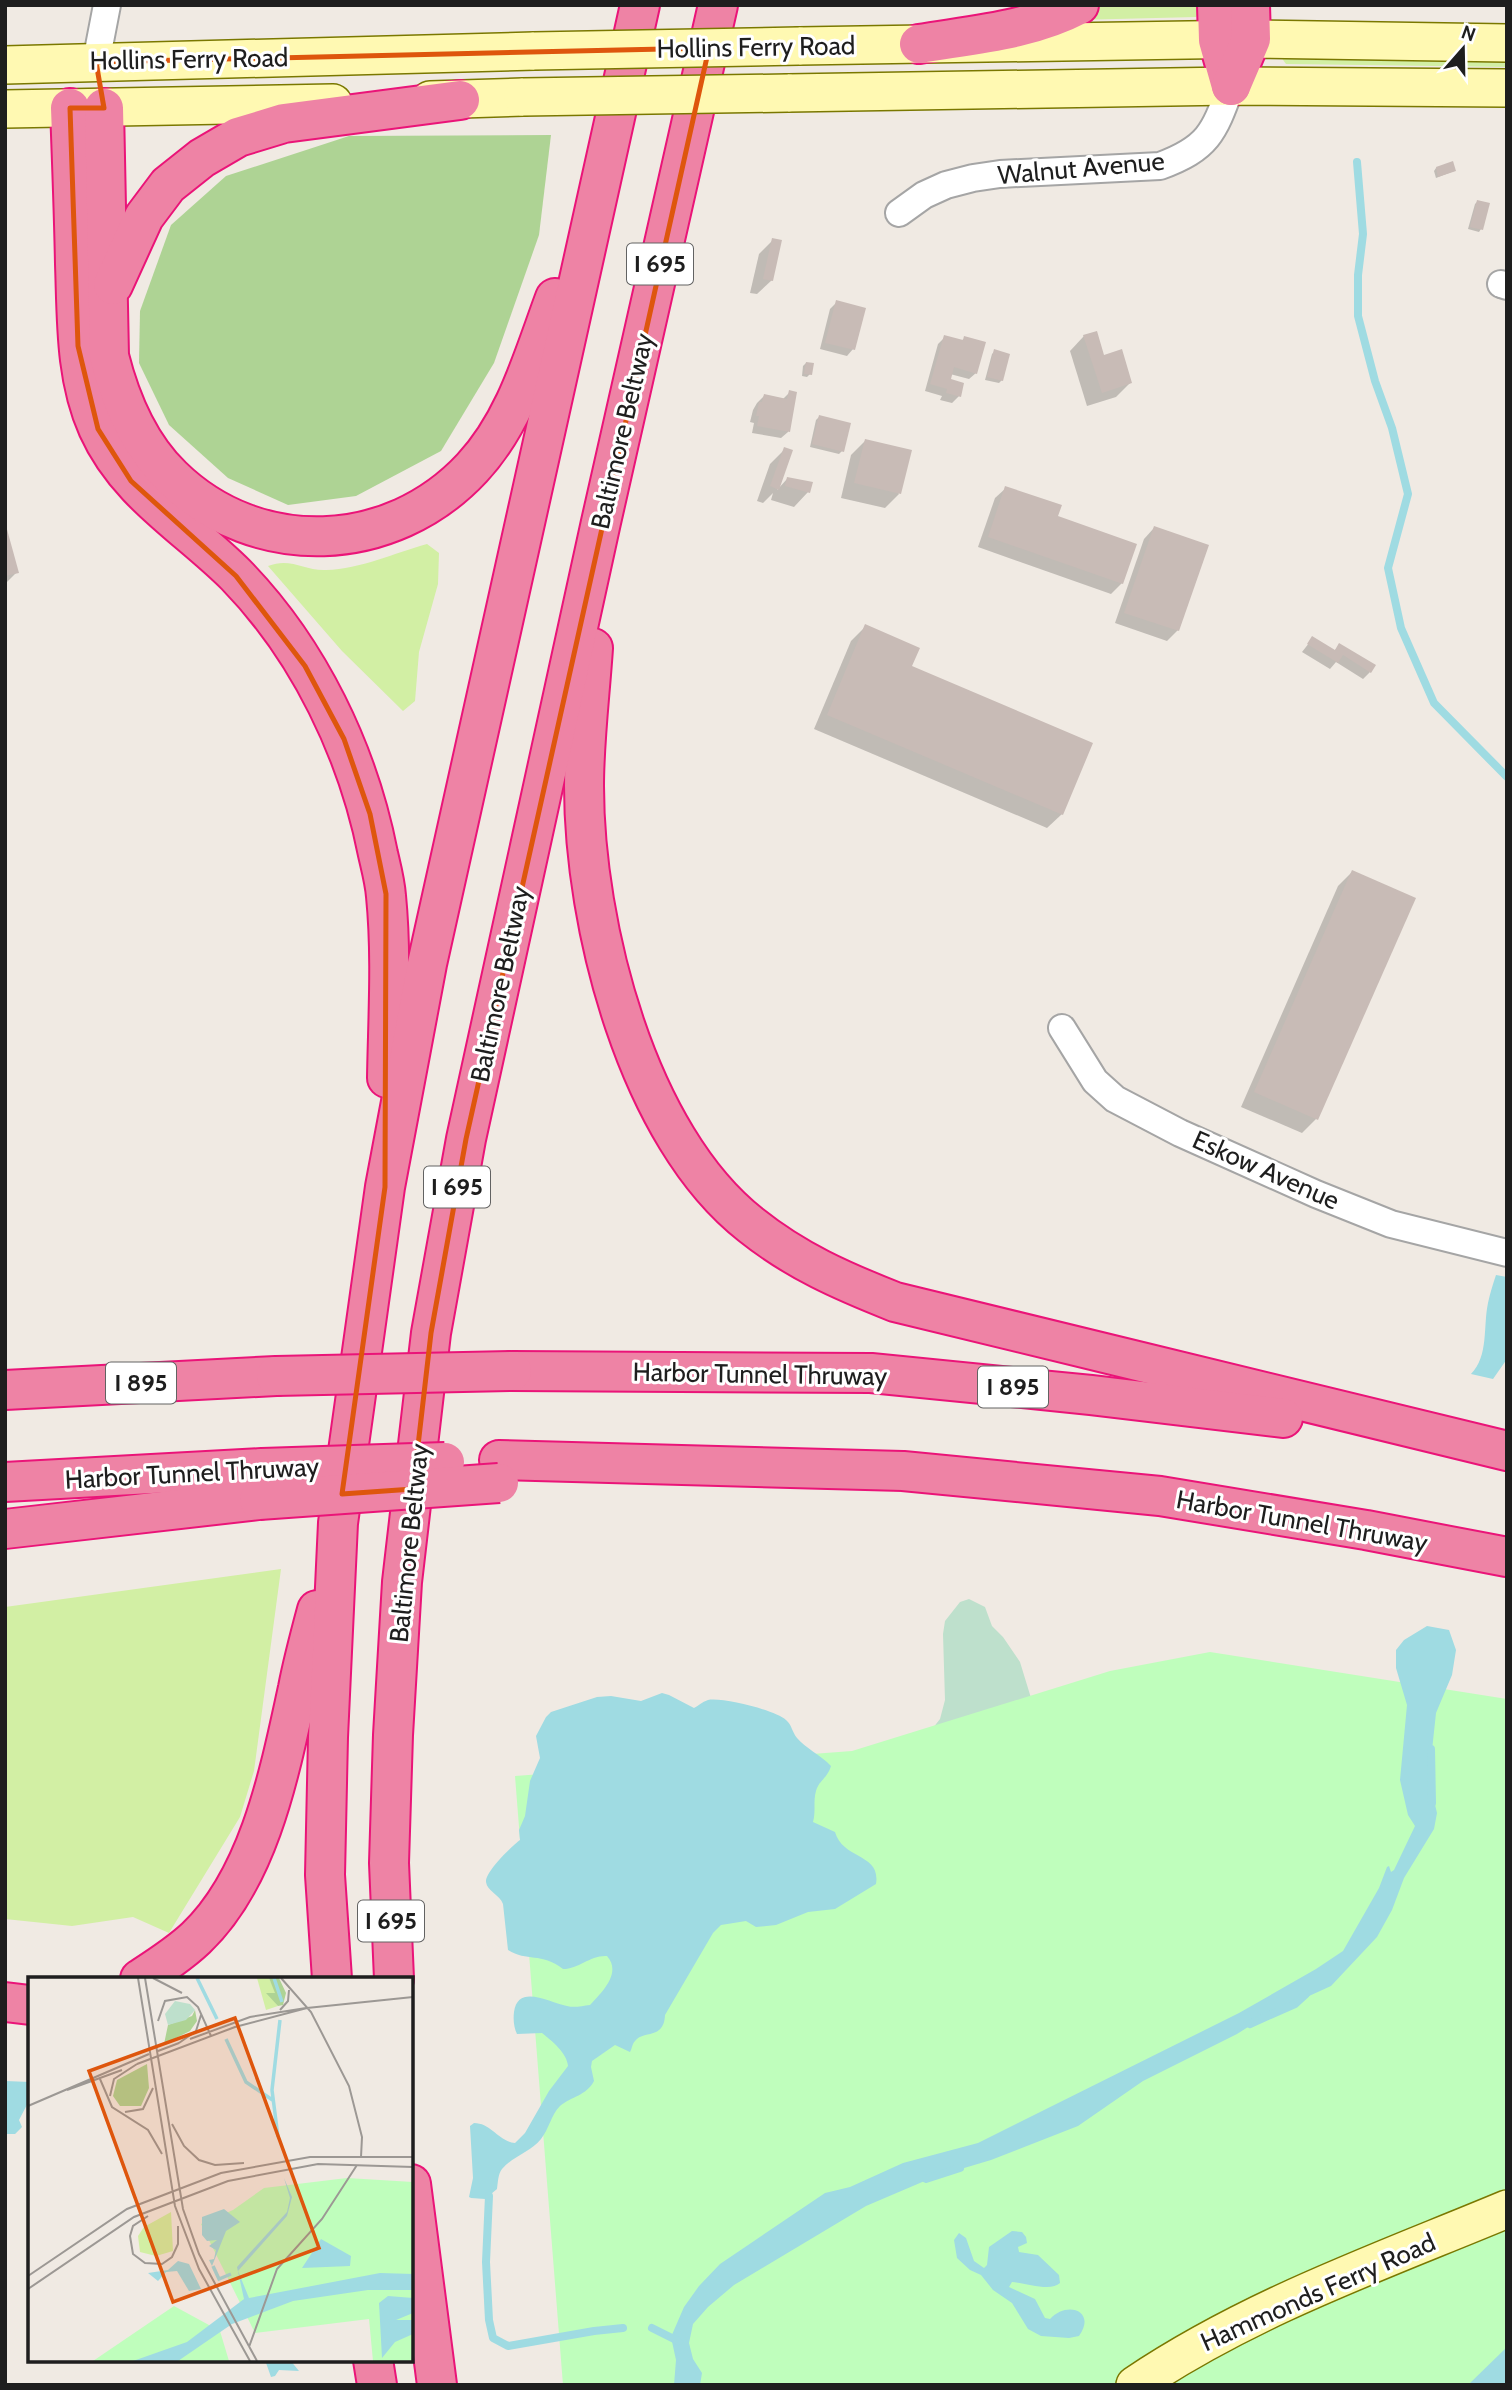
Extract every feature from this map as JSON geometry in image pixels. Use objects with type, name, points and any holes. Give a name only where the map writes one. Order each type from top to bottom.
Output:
[{"type":"highway","name":"I 695","points":[[332,1977],[325,1875],[338,1522],[385,1187],[438,912],[640,5]]},
{"type":"highway","name":"Baltimore Beltway","points":[[394,1977],[389,1863],[393,1735],[402,1582],[431,1333],[466,1139],[718,5]]},
{"type":"highway","points":[[919,44],[1023,27],[1067,12],[1079,5]]},
{"type":"highway","points":[[1231,86],[1234,22]]},
{"type":"highway","points":[[107,300],[144,217],[168,185],[202,158],[238,137],[284,123],[460,100]]},
{"type":"highway","points":[[87,108],[107,300],[109,356],[124,407],[153,455],[170,476],[193,496],[243,523],[268,532],[300,537],[366,532],[397,520],[446,491],[471,469],[505,425],[526,377],[608,155]]},
{"type":"highway","points":[[87,108],[78,346],[90,408],[98,429],[131,481],[236,576],[266,610],[305,666],[344,739],[370,814],[386,894],[389,977],[385,1187]]},
{"type":"highway","points":[[601,522],[584,786],[588,853],[597,927],[620,1008],[647,1082],[676,1140],[711,1186],[749,1224],[793,1256],[840,1280],[895,1302],[1507,1451]]},
{"type":"highway","name":"Harbor Tunnel Thruway","points":[[5,1390],[276,1376],[512,1371],[871,1373],[1283,1418],[1507,1469]]},
{"type":"highway","name":"Harbor Tunnel Thruway","points":[[5,1482],[261,1484],[499,1472],[728,1466],[904,1471],[1160,1496],[1367,1530],[1507,1557]]},
{"type":"highway","points":[[5,1529],[261,1484]]},
{"type":"highway","points":[[143,1977],[167,1962],[197,1937],[225,1904],[241,1877],[266,1816],[286,1751],[298,1687],[338,1522]]},
{"type":"highway","points":[[5,2002],[28,2005]]},
{"type":"highway","points":[[413,2200],[437,2385]]},
{"type":"highway","points":[[373,2362],[377,2385]]},
{"type":"street","points":[[87,108],[107,5]]},
{"type":"street","name":"Hollins Ferry Road","points":[[5,65],[919,44],[1234,22],[1507,43]]},
{"type":"street","name":"Hollins Ferry Road","points":[[5,109],[523,97],[1231,86],[1507,88]]},
{"type":"street","name":"Walnut Avenue","points":[[899,213],[924,195],[946,185],[973,178],[1000,174],[1160,166],[1178,159],[1203,143],[1216,127],[1231,86]]},
{"type":"street","name":"Eskow Avenue","points":[[1062,1028],[1095,1081],[1115,1099],[1180,1133],[1316,1194],[1391,1224],[1507,1252]]},
{"type":"street","name":"Hammonds Ferry Road","points":[[1135,2385],[1188,2351],[1256,2314],[1507,2208]]},
{"type":"highlighted area","points":[[709,48],[466,1139],[431,1333],[413,1489],[342,1494],[385,1187],[386,894],[370,814],[344,739],[305,666],[236,576],[131,481],[98,429],[78,346],[70,108],[104,108],[96,62]]},
{"type":"green space","points":[[1104,5],[1201,5],[1200,13],[1196,17],[1076,20]]},
{"type":"green space","points":[[1507,50],[1507,67],[1286,64],[1281,57]]},
{"type":"green space","points":[[551,135],[539,235],[494,363],[441,451],[356,496],[288,505],[228,478],[169,425],[139,363],[140,311],[171,225],[226,176],[349,136]]},
{"type":"green space","points":[[427,544],[439,553],[438,584],[419,652],[415,701],[403,711],[342,651],[268,566],[284,563],[318,570],[339,569],[365,564]]},
{"type":"green space","points":[[281,1569],[254,1771],[240,1817],[169,1933],[133,1917],[72,1926],[5,1919],[5,1607]]},
{"type":"green space","points":[[969,1599],[985,1607],[992,1626],[1020,1662],[1031,1698],[929,1733],[940,1719],[945,1700],[945,1621],[960,1602]]},
{"type":"green space","points":[[1210,1652],[1507,1699],[1507,2385],[563,2385],[515,1776],[852,1751],[1110,1671]]},
{"type":"water","points":[[1496,1275],[1507,1277],[1507,1359],[1493,1379],[1471,1374],[1481,1359],[1488,1303]]},
{"type":"water","points":[[1427,1626],[1449,1630],[1456,1650],[1452,1675],[1436,1713],[1430,1769],[1437,1813],[1434,1829],[1404,1878],[1392,1910],[1377,1937],[1331,1986],[1267,2015],[1237,2034],[1143,2081],[1078,2126],[991,2160],[934,2177],[866,2206],[734,2285],[693,2324],[689,2343],[693,2359],[702,2373],[700,2385],[674,2385],[676,2360],[671,2337],[684,2307],[699,2286],[720,2264],[825,2193],[850,2187],[903,2163],[978,2143],[1239,2013],[1343,1951],[1379,1888],[1387,1867],[1389,1866],[1391,1872],[1394,1870],[1415,1826],[1408,1815],[1400,1780],[1407,1705],[1396,1668],[1396,1650],[1404,1640]]},
{"type":"water","points":[[662,1693],[694,1708],[708,1700],[725,1700],[760,1708],[786,1720],[800,1742],[831,1766],[816,1791],[813,1822],[835,1832],[845,1848],[867,1861],[876,1874],[876,1884],[835,1909],[808,1912],[776,1925],[756,1927],[746,1921],[721,1925],[713,1933],[665,2015],[661,2028],[639,2038],[630,2052],[615,2045],[592,2061],[594,2081],[591,2086],[560,2106],[537,2143],[502,2169],[497,2189],[485,2199],[471,2198],[473,2178],[470,2126],[474,2123],[480,2124],[515,2143],[525,2133],[549,2091],[568,2066],[562,2052],[542,2033],[517,2034],[514,2012],[517,2003],[522,1998],[536,1997],[570,2007],[590,2005],[609,1982],[612,1969],[607,1956],[563,1969],[548,1961],[508,1950],[503,1904],[486,1882],[494,1866],[520,1840],[519,1830],[525,1816],[530,1781],[540,1758],[536,1736],[551,1712],[597,1697],[611,1696],[641,1701]]},
{"type":"water","points":[[5,2081],[28,2082],[28,2103],[19,2120],[22,2127],[15,2134],[5,2134]]},
{"type":"water","points":[[1012,2231],[1022,2232],[1026,2237],[1027,2243],[1018,2247],[1019,2252],[1038,2255],[1059,2275],[1060,2283],[1045,2287],[1012,2282],[1009,2287],[1035,2299],[1045,2318],[1050,2319],[1064,2310],[1078,2311],[1084,2320],[1079,2336],[1041,2336],[1028,2329],[1012,2303],[957,2258],[954,2240],[959,2233],[966,2238],[974,2261],[984,2268],[987,2265],[989,2247]]},
{"type":"water","points":[[1507,2347],[1507,2385],[1468,2385]]},
{"type":"water","points":[[266,2362],[292,2362],[299,2371],[279,2370],[271,2377]]},
{"type":"building","points":[[1453,161],[1456,171],[1438,177],[1436,167]]},
{"type":"building","points":[[1477,200],[1490,203],[1483,230],[1470,227]]},
{"type":"building","points":[[772,238],[782,240],[773,281],[763,279]]},
{"type":"building","points":[[836,300],[866,308],[855,350],[825,343]]},
{"type":"building","points":[[1097,331],[1104,355],[1122,349],[1132,383],[1102,393],[1083,335]]},
{"type":"building","points":[[944,335],[963,340],[964,336],[986,342],[977,374],[954,367],[951,379],[964,383],[961,397],[946,393],[947,389],[930,384]]},
{"type":"building","points":[[994,349],[1010,354],[1003,381],[987,377]]},
{"type":"building","points":[[806,362],[814,363],[812,375],[804,374]]},
{"type":"building","points":[[789,390],[797,392],[790,432],[757,426],[759,402],[762,402],[764,394],[787,399]]},
{"type":"building","points":[[819,415],[851,423],[844,452],[812,444]]},
{"type":"building","points":[[865,439],[912,450],[901,494],[854,483]]},
{"type":"building","points":[[784,447],[793,450],[779,490],[770,486]]},
{"type":"building","points":[[787,477],[813,482],[810,493],[785,486]]},
{"type":"building","points":[[1005,486],[1062,505],[1058,516],[1137,544],[1123,584],[988,537]]},
{"type":"building","points":[[5,522],[19,573],[5,576]]},
{"type":"building","points":[[1154,526],[1209,545],[1179,631],[1124,613]]},
{"type":"building","points":[[865,624],[920,648],[912,666],[1093,743],[1063,815],[827,715]]},
{"type":"building","points":[[1312,636],[1335,650],[1339,643],[1376,665],[1371,673],[1343,655],[1338,663],[1307,644]]},
{"type":"building","points":[[1352,870],[1416,898],[1318,1120],[1254,1092]]},
{"type":"waterway","points":[[1357,162],[1363,234],[1358,275],[1358,316],[1375,381],[1392,428],[1408,494],[1388,568],[1401,628],[1434,703],[1507,777]]},
{"type":"waterway","points":[[1431,1749],[1432,1803]]},
{"type":"waterway","points":[[1250,2024],[1295,2004],[1306,1994]]},
{"type":"waterway","points":[[926,2179],[960,2168]]},
{"type":"waterway","points":[[489,2196],[486,2262],[489,2320],[493,2338],[508,2346],[623,2328]]},
{"type":"waterway","points":[[652,2328],[678,2341]]}]
